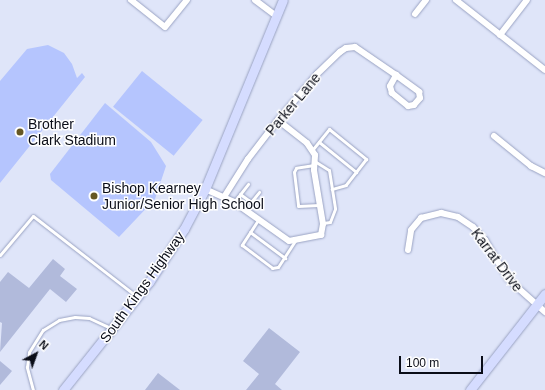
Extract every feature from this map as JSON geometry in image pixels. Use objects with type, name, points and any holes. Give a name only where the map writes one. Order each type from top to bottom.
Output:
[{"type":"main road","name":"South Kings Highway","points":[[64,390],[137,297],[177,242],[205,188],[283,0]]},
{"type":"main road","points":[[470,390],[545,294]]},
{"type":"street","points":[[131,0],[165,27],[187,0]]},
{"type":"street","points":[[255,0],[276,16]]},
{"type":"street","points":[[415,14],[426,0]]},
{"type":"street","points":[[456,0],[545,70]]},
{"type":"street","points":[[500,35],[528,0]]},
{"type":"street","name":"Parker Lane","points":[[224,197],[248,159],[278,120],[317,74],[346,48],[355,47],[396,75],[419,92],[420,98],[414,106],[408,106],[392,93],[390,86],[396,75]]},
{"type":"street","points":[[205,188],[234,202],[285,239],[295,241],[321,235],[323,224],[319,205],[313,149],[278,120]]},
{"type":"street","points":[[494,136],[531,166],[545,173]]},
{"type":"street","name":"Karrat Drive","points":[[408,250],[411,230],[421,218],[441,213],[458,217],[480,234],[508,279],[536,306],[545,312]]},
{"type":"lane","points":[[313,149],[329,129],[366,159],[346,184],[332,188]]},
{"type":"lane","points":[[319,142],[356,172]]},
{"type":"lane","points":[[319,205],[298,206],[294,172],[296,168],[315,163],[329,170],[334,216],[330,222],[323,224]]},
{"type":"lane","points":[[234,202],[248,184]]},
{"type":"lane","points":[[240,194],[251,202],[259,192]]},
{"type":"lane","points":[[0,255],[33,216],[137,297]]},
{"type":"lane","points":[[258,220],[242,245],[272,268],[278,267],[295,241]]},
{"type":"lane","points":[[250,232],[285,258]]},
{"type":"lane","points":[[33,390],[27,367],[29,352],[43,330],[59,320],[75,317],[89,318],[112,329]]},
{"type":"shaded area","name":"Brother Clark Stadium","points":[[48,45],[64,53],[72,64],[77,78],[82,73],[85,77],[0,183],[0,81],[27,49]]},
{"type":"shaded area","points":[[142,71],[203,120],[174,156],[113,107]]},
{"type":"shaded area","points":[[105,103],[151,142],[166,166],[155,199],[119,237],[51,180],[50,174]]},
{"type":"building","points":[[53,259],[65,269],[60,276],[77,289],[66,302],[50,289],[0,352],[2,323],[0,322],[0,282],[8,272],[29,288]]},
{"type":"building","points":[[269,328],[300,352],[275,384],[282,390],[246,390],[259,374],[243,361]]},
{"type":"building","points":[[0,361],[12,371],[0,385]]},
{"type":"building","points":[[158,373],[180,390],[145,390]]},
{"type":"place","name":"Brother Clark Stadium","points":[[20,132]]},
{"type":"place","name":"Bishop Kearney Junior/Senior High School","points":[[94,196]]}]
